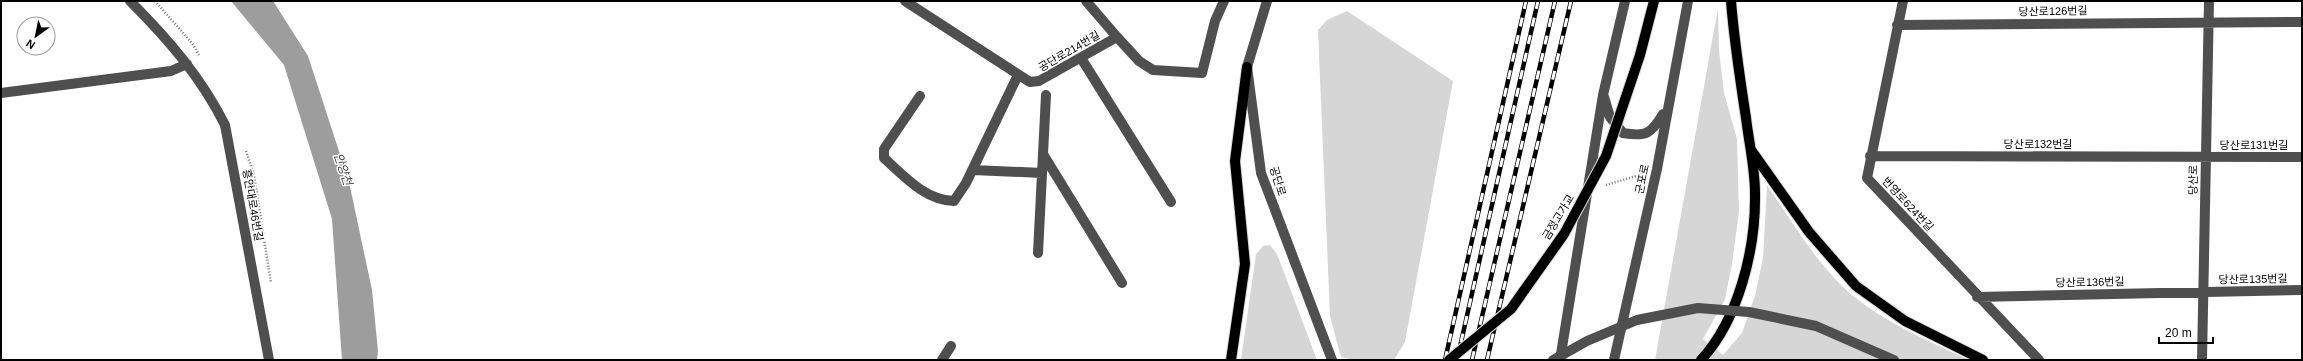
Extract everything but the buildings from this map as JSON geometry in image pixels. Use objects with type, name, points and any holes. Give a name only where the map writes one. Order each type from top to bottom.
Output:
[{"type":"main road","name":"금정고가교","points":[[1449,360],[1511,309],[1564,234],[1606,156],[1640,55],[1654,1]]},
{"type":"main road","points":[[1701,360],[1713,347],[1729,319],[1743,277],[1750,246],[1755,194],[1735,44],[1731,1]]},
{"type":"main road","points":[[1231,360],[1245,264],[1235,161],[1247,67]]},
{"type":"main road","points":[[1750,148],[1809,232],[1856,286],[1905,321],[1983,360]]},
{"type":"street","name":"흥안대로46번길","points":[[130,1],[169,40],[216,108],[225,125],[269,360]]},
{"type":"street","name":"공단로214번길","points":[[905,1],[1030,82],[1039,81],[1117,37],[1139,61],[1153,70],[1202,73],[1215,22],[1224,1]]},
{"type":"street","points":[[1086,1],[1117,37]]},
{"type":"street","name":"공단로","points":[[1267,1],[1247,67],[1261,173],[1332,360]]},
{"type":"street","points":[[1560,360],[1603,95],[1625,1]]},
{"type":"street","name":"군포로","points":[[1614,360],[1657,170],[1666,110],[1688,1]]},
{"type":"street","name":"번영로624번길","points":[[1903,1],[1870,156],[1867,178],[2039,360]]},
{"type":"street","name":"당산로","points":[[2202,360],[2209,1]]},
{"type":"street","name":"당산로126번길","points":[[1897,25],[2302,22]]},
{"type":"street","points":[[1081,58],[1171,202]]},
{"type":"street","points":[[1,93],[171,71],[187,64]]},
{"type":"street","points":[[920,96],[884,149],[884,158],[918,189],[942,200],[954,201],[972,170],[1018,75]]},
{"type":"street","points":[[1038,253],[1046,95]]},
{"type":"street","points":[[1603,95],[1610,117],[1623,133],[1639,136],[1654,129],[1666,110]]},
{"type":"street","points":[[1043,154],[1122,283]]},
{"type":"street","name":"당산로132번길","points":[[1870,156],[2206,157]]},
{"type":"street","name":"당산로131번길","points":[[2206,157],[2302,157]]},
{"type":"street","points":[[972,170],[1042,173]]},
{"type":"street","name":"당산로135번길","points":[[2204,291],[2302,290]]},
{"type":"street","name":"당산로136번길","points":[[1978,297],[2204,291]]},
{"type":"street","points":[[1554,360],[1587,341],[1637,320],[1698,308],[1749,312],[1816,326],[1894,360]]},
{"type":"street","points":[[942,360],[951,346]]},
{"type":"path","points":[[1588,191],[1657,170]]},
{"type":"shaded area","points":[[1718,8],[1719,50],[1724,93],[1737,139],[1739,211],[1732,264],[1725,299],[1703,339],[1723,355],[1742,333],[1755,296],[1763,258],[1767,185],[1820,262],[1841,285],[1870,309],[1886,319],[1969,360],[1655,360]]},
{"type":"shaded area","points":[[1347,11],[1453,81],[1405,342],[1394,360],[1352,360],[1341,357],[1330,316],[1318,30],[1327,20]]},
{"type":"shaded area","points":[[1270,245],[1277,254],[1317,360],[1241,360],[1256,254],[1263,246]]},
{"type":"water","name":"안양천","points":[[231,1],[273,1],[308,56],[349,182],[372,290],[378,351],[377,360],[342,360],[332,219],[284,65]]},
{"type":"railway","points":[[1445,360],[1526,1]]},
{"type":"railway","points":[[1457,360],[1538,1]]},
{"type":"railway","points":[[1472,360],[1555,1]]},
{"type":"railway","points":[[1487,360],[1571,1]]}]
